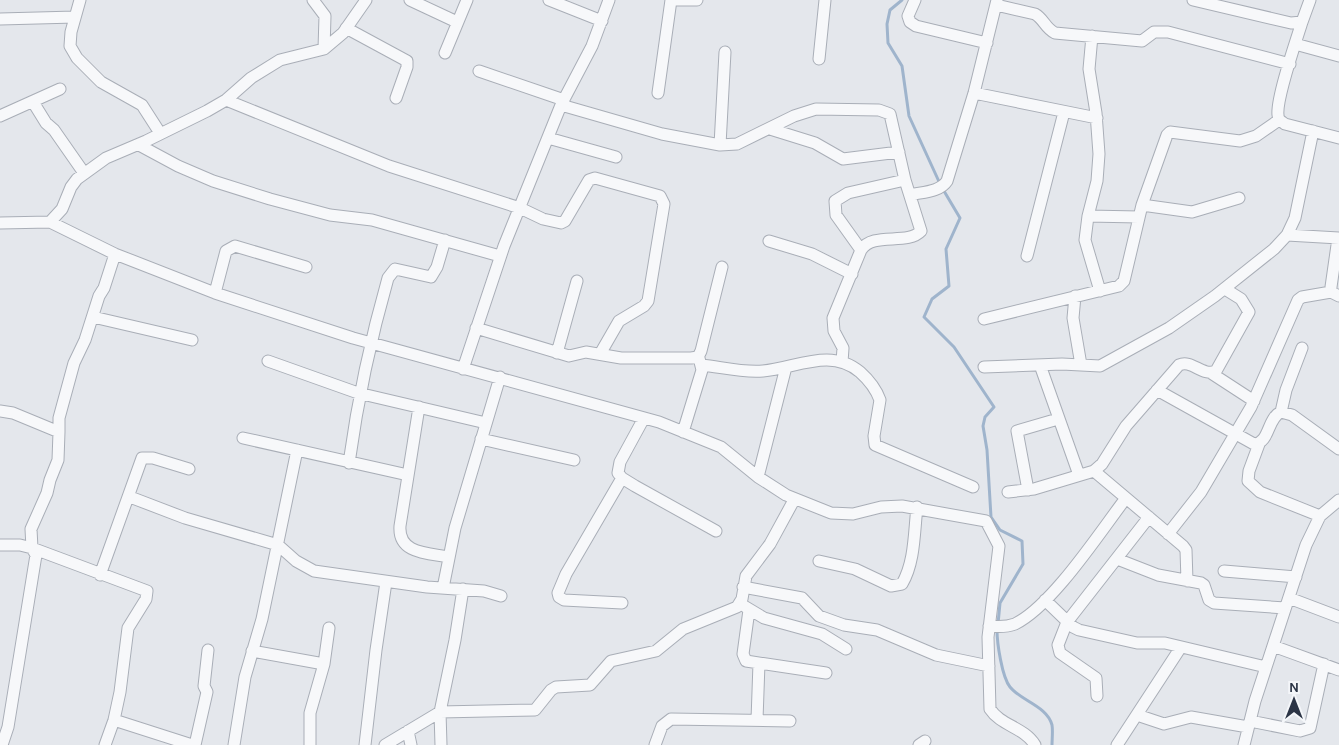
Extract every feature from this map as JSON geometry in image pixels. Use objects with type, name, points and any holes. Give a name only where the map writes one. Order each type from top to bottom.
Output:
[{"type":"street","points":[[80,0],[70,46],[77,58],[101,82],[142,105],[160,133]]},
{"type":"street","points":[[313,0],[322,13],[326,29],[324,48]]},
{"type":"street","points":[[50,222],[62,210],[71,188],[84,174],[106,158],[181,125],[226,100],[251,78],[280,60],[324,48],[334,42],[366,0]]},
{"type":"street","points":[[410,0],[457,22]]},
{"type":"street","points":[[445,53],[467,0]]},
{"type":"street","points":[[549,0],[602,21]]},
{"type":"street","points":[[462,369],[500,256],[562,102],[602,21],[609,0]]},
{"type":"street","points":[[658,93],[671,0]]},
{"type":"street","points":[[676,0],[697,0]]},
{"type":"street","points":[[819,59],[825,0]]},
{"type":"street","points":[[915,0],[908,16],[910,22],[916,26],[987,43]]},
{"type":"street","points":[[1193,0],[1279,21],[1302,22]]},
{"type":"street","points":[[1279,120],[1279,105],[1295,44],[1310,0]]},
{"type":"street","points":[[910,195],[940,187],[956,158],[997,2],[1040,16],[1046,29],[1054,33],[1142,41],[1154,32],[1168,32],[1290,64]]},
{"type":"street","points":[[0,19],[75,16]]},
{"type":"street","points":[[346,28],[406,61],[407,67],[396,98]]},
{"type":"street","points":[[1092,36],[1089,69],[1097,118],[1099,154],[1097,181],[1088,216],[1085,240],[1100,290]]},
{"type":"street","points":[[1295,44],[1339,56]]},
{"type":"street","points":[[720,145],[725,52]]},
{"type":"street","points":[[479,71],[562,102],[662,134],[720,145],[737,144],[804,112],[816,109],[879,110],[890,114],[893,120],[904,180],[922,227],[919,234],[868,243],[861,250],[833,318],[834,332],[844,348],[842,362]]},
{"type":"street","points":[[0,116],[60,89]]},
{"type":"street","points":[[974,93],[1097,118]]},
{"type":"street","points":[[226,100],[389,166],[520,208],[552,222],[565,221],[584,184],[588,180],[595,178],[654,193],[663,199],[664,204],[648,301],[644,306],[619,321],[600,354]]},
{"type":"street","points":[[34,102],[46,123],[54,130],[84,174]]},
{"type":"street","points":[[1027,256],[1064,112]]},
{"type":"street","points":[[1279,120],[1285,124],[1339,138]]},
{"type":"street","points":[[984,319],[1119,286],[1124,281],[1142,205],[1167,135],[1170,132],[1240,141],[1256,136],[1279,120]]},
{"type":"street","points":[[770,129],[815,143],[844,159],[899,152]]},
{"type":"street","points":[[984,368],[1040,365],[1100,366],[1169,328],[1225,289],[1274,249],[1287,235],[1295,218],[1313,131]]},
{"type":"street","points":[[548,138],[616,157]]},
{"type":"street","points":[[138,145],[178,166],[213,181],[270,199],[330,215],[372,220],[500,256]]},
{"type":"street","points":[[861,250],[836,215],[836,201],[848,193],[904,180]]},
{"type":"street","points":[[1142,205],[1192,212],[1239,198]]},
{"type":"street","points":[[1088,216],[1140,217]]},
{"type":"street","points":[[0,223],[50,222],[115,254],[215,293],[462,369],[500,377],[644,418],[730,452],[758,477],[794,500],[842,515],[881,507],[917,508],[979,519],[989,523],[999,546],[991,626],[989,666],[990,709],[994,715],[1025,732],[1035,745]]},
{"type":"street","points":[[1168,534],[1201,492],[1236,436],[1254,401],[1298,300],[1302,297],[1335,294],[1339,238],[1287,235]]},
{"type":"street","points":[[349,463],[358,393],[388,278],[392,272],[400,269],[431,277],[437,267],[445,240]]},
{"type":"street","points":[[769,241],[812,254],[852,274]]},
{"type":"street","points":[[215,293],[226,251],[235,246],[306,267]]},
{"type":"street","points":[[2,745],[8,727],[36,555],[32,548],[31,529],[47,493],[58,460],[59,418],[66,390],[115,254]]},
{"type":"street","points":[[683,432],[701,375],[700,361],[722,267]]},
{"type":"street","points":[[557,354],[577,281]]},
{"type":"street","points":[[1211,373],[1220,367],[1249,312],[1240,299],[1225,289]]},
{"type":"street","points":[[1075,296],[1073,318],[1081,365]]},
{"type":"street","points":[[93,317],[192,340]]},
{"type":"street","points":[[476,328],[557,354],[569,356],[586,352],[622,358],[691,358],[756,372],[818,360],[842,362],[853,366],[866,378],[878,394],[880,409],[874,436],[875,445],[973,487]]},
{"type":"street","points":[[1302,348],[1286,390],[1281,412],[1274,419],[1259,444],[1249,471],[1248,481],[1260,492],[1320,516]]},
{"type":"street","points":[[268,361],[358,393],[486,423]]},
{"type":"street","points":[[1008,492],[1028,490],[1094,470],[1102,464],[1126,426],[1183,363],[1211,373],[1254,401]]},
{"type":"street","points":[[1040,365],[1079,475]]},
{"type":"street","points":[[758,477],[786,367]]},
{"type":"street","points":[[443,588],[455,528],[500,377]]},
{"type":"street","points":[[1157,390],[1236,436],[1254,444],[1259,444]]},
{"type":"street","points":[[419,408],[400,526],[400,540],[414,550],[449,557]]},
{"type":"street","points":[[0,411],[13,413],[59,432]]},
{"type":"street","points":[[1281,412],[1292,415],[1339,448]]},
{"type":"street","points":[[644,418],[618,468],[622,478],[716,531]]},
{"type":"street","points":[[1028,490],[1017,431],[1058,420]]},
{"type":"street","points":[[243,438],[408,475]]},
{"type":"street","points":[[481,439],[574,460]]},
{"type":"street","points":[[234,745],[245,677],[278,545],[296,450]]},
{"type":"street","points":[[100,575],[130,497],[142,458],[153,458],[189,469]]},
{"type":"street","points":[[1094,470],[1186,550],[1187,581]]},
{"type":"street","points":[[622,478],[566,574],[558,593],[559,597],[564,600],[622,603]]},
{"type":"street","points":[[130,497],[185,518],[278,545],[296,562],[314,571],[386,582],[484,591],[501,596]]},
{"type":"street","points":[[991,626],[1008,626],[1020,621],[1045,600],[1126,498]]},
{"type":"street","points":[[794,500],[770,544],[746,576],[743,587],[743,658],[746,661],[826,673]]},
{"type":"street","points":[[1244,745],[1266,667],[1306,544],[1320,516],[1339,500]]},
{"type":"street","points":[[819,561],[855,570],[891,586],[902,584],[909,568],[917,508]]},
{"type":"street","points":[[1097,696],[1096,678],[1058,650],[1067,622],[1149,518]]},
{"type":"street","points":[[0,545],[20,545],[32,548],[146,591],[146,599],[128,628],[123,675],[114,720],[105,745]]},
{"type":"street","points":[[1117,559],[1158,575],[1204,585],[1209,600],[1214,603],[1287,603],[1339,617]]},
{"type":"street","points":[[1224,571],[1296,577]]},
{"type":"street","points":[[365,745],[386,582]]},
{"type":"street","points":[[743,587],[802,598],[819,616],[844,625],[877,630],[936,655],[989,666]]},
{"type":"street","points":[[440,745],[440,712],[456,640],[463,589]]},
{"type":"street","points":[[1045,600],[1073,627],[1108,638],[1137,643],[1164,643],[1266,667]]},
{"type":"street","points":[[385,745],[440,712],[536,710],[551,690],[556,687],[590,685],[611,661],[656,651],[683,629],[744,607],[764,618],[822,634],[846,650]]},
{"type":"street","points":[[310,745],[310,713],[324,664],[329,628]]},
{"type":"street","points":[[1273,646],[1339,670]]},
{"type":"street","points":[[1117,745],[1181,647]]},
{"type":"street","points":[[195,745],[208,692],[204,686],[208,650]]},
{"type":"street","points":[[252,651],[324,664]]},
{"type":"street","points":[[757,720],[759,663]]},
{"type":"street","points":[[1137,715],[1164,724],[1191,717],[1300,731],[1310,728],[1324,664]]},
{"type":"street","points":[[114,720],[192,745]]},
{"type":"street","points":[[654,745],[662,726],[671,720],[790,720]]},
{"type":"street","points":[[408,731],[411,745]]},
{"type":"waterway","points":[[902,0],[890,10],[887,24],[888,43],[902,66],[909,116],[941,186],[960,218],[946,249],[949,286],[932,299],[924,317],[954,347],[994,407],[985,417],[983,426],[987,450],[991,517],[1000,530],[1022,541],[1023,564],[1000,603],[998,624]]},
{"type":"waterway","points":[[997,630],[1001,660],[1007,682],[1015,692],[1039,708],[1049,718],[1052,725],[1052,745]]}]
